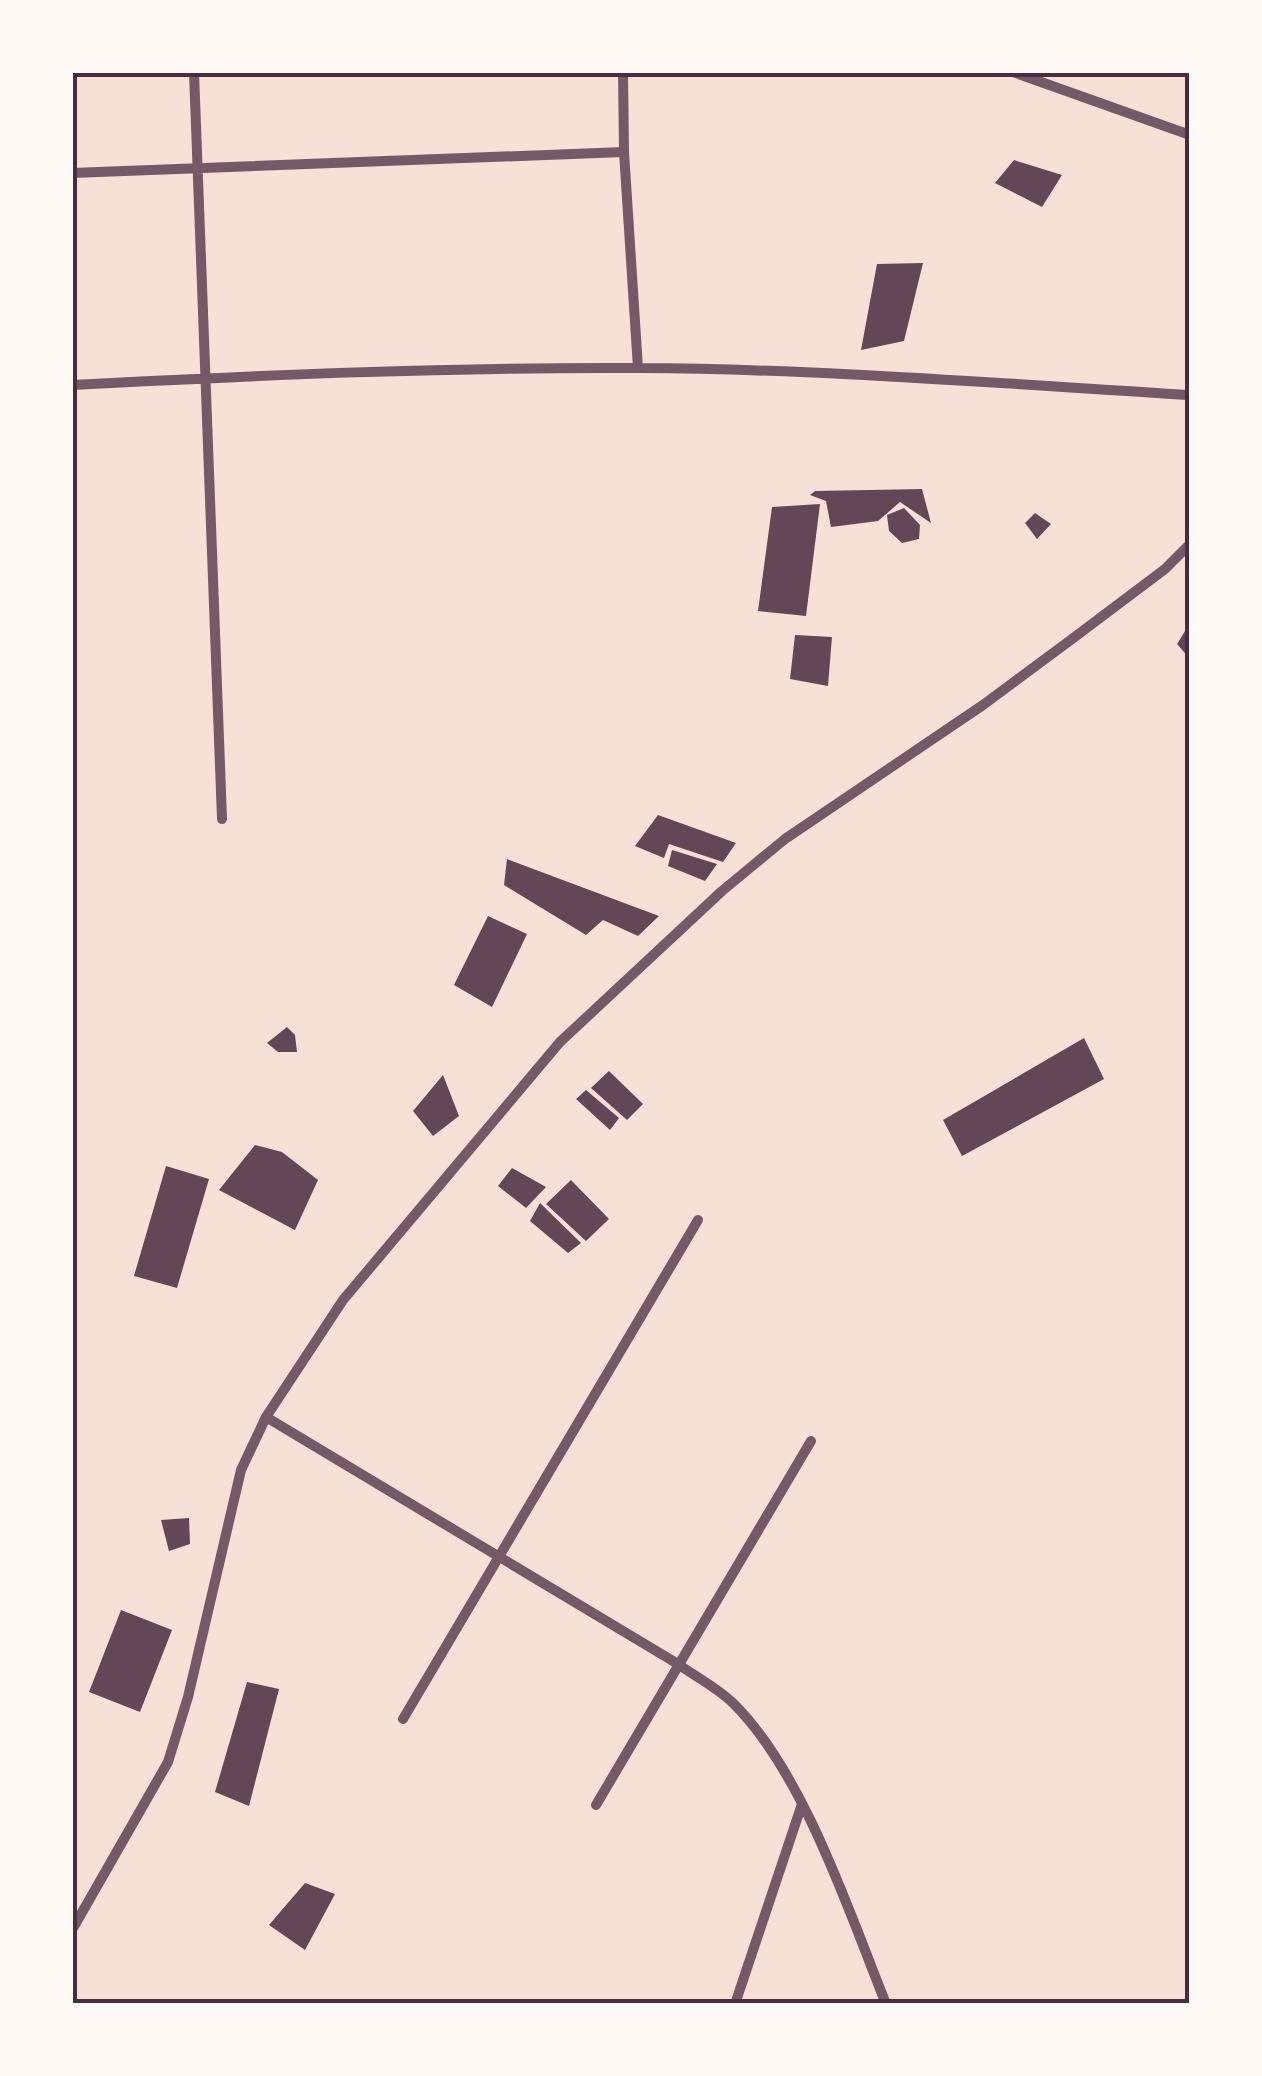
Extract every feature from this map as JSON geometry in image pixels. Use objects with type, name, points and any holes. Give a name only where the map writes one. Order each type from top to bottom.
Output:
[{"type":"street","points":[[194,72],[222,819]]},
{"type":"street","points":[[624,72],[624,152],[638,368]]},
{"type":"street","points":[[1012,72],[1190,135]]},
{"type":"street","points":[[72,173],[624,152]]},
{"type":"street","points":[[72,385],[638,368],[870,374],[1190,395]]},
{"type":"street","points":[[72,1930],[168,1762],[192,1680],[241,1470],[266,1417],[344,1300],[560,1042],[722,891],[784,839],[983,705],[1165,570],[1190,544]]},
{"type":"street","points":[[403,1719],[698,1220]]},
{"type":"street","points":[[266,1417],[499,1554],[733,1702],[764,1742],[802,1804],[886,2004]]},
{"type":"street","points":[[596,1805],[811,1441]]},
{"type":"street","points":[[735,2004],[802,1804]]},
{"type":"building","points":[[1014,160],[1062,175],[1042,207],[995,183]]},
{"type":"building","points":[[923,263],[904,341],[861,350],[877,264]]},
{"type":"building","points":[[922,489],[931,523],[900,502],[878,521],[831,527],[826,501],[810,495],[815,491]]},
{"type":"building","points":[[820,504],[806,616],[758,611],[772,507]]},
{"type":"building","points":[[904,508],[920,525],[919,539],[902,543],[889,531],[887,515]]},
{"type":"building","points":[[1035,513],[1051,524],[1037,539],[1025,523]]},
{"type":"building","points":[[1190,623],[1190,659],[1177,644]]},
{"type":"building","points":[[795,635],[832,637],[828,686],[790,679]]},
{"type":"building","points":[[658,815],[736,843],[723,862],[669,844],[664,858],[635,846]]},
{"type":"building","points":[[672,850],[717,864],[705,881],[668,866]]},
{"type":"building","points":[[507,859],[659,916],[638,936],[603,920],[586,935],[504,885]]},
{"type":"building","points":[[488,916],[527,934],[492,1007],[454,985]]},
{"type":"building","points":[[287,1027],[295,1035],[297,1052],[278,1052],[267,1043]]},
{"type":"building","points":[[1084,1038],[1104,1079],[962,1156],[943,1120]]},
{"type":"building","points":[[609,1071],[643,1104],[627,1120],[591,1088]]},
{"type":"building","points":[[443,1075],[459,1116],[433,1136],[413,1111]]},
{"type":"building","points":[[586,1090],[619,1118],[610,1130],[576,1099]]},
{"type":"building","points":[[255,1145],[282,1152],[318,1180],[295,1230],[219,1190]]},
{"type":"building","points":[[166,1166],[209,1179],[177,1288],[134,1276]]},
{"type":"building","points":[[512,1168],[546,1187],[526,1208],[498,1186]]},
{"type":"building","points":[[571,1180],[609,1219],[586,1241],[546,1204]]},
{"type":"building","points":[[540,1203],[581,1243],[568,1253],[530,1221]]},
{"type":"building","points":[[189,1518],[190,1544],[169,1551],[161,1520]]},
{"type":"building","points":[[121,1610],[172,1630],[140,1712],[89,1692]]},
{"type":"building","points":[[247,1682],[279,1689],[249,1806],[215,1792]]},
{"type":"building","points":[[305,1883],[335,1894],[305,1950],[269,1925]]}]
